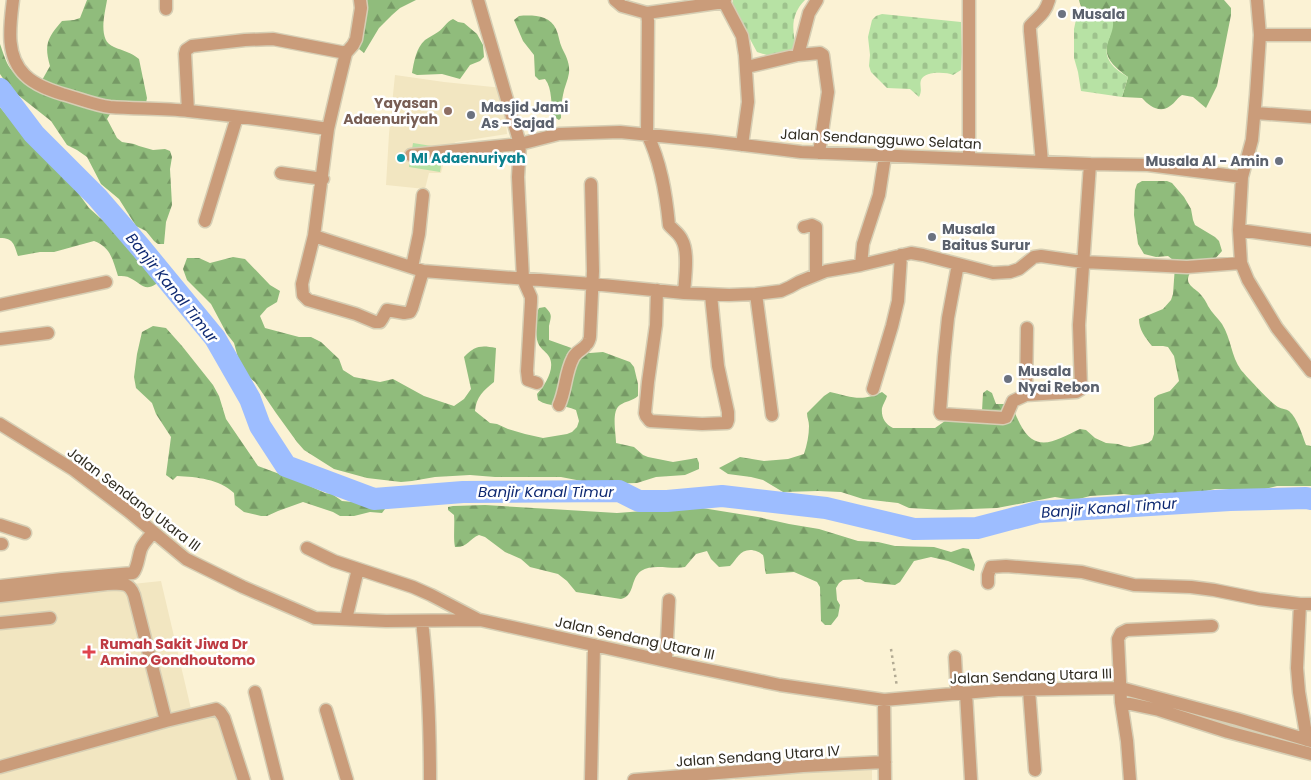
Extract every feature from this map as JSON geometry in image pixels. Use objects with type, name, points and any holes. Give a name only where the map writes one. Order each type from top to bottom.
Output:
[{"type":"street","points":[[14,0],[11,17],[11,48],[14,58],[25,75],[35,83],[53,91],[108,106],[188,111],[328,129]]},
{"type":"street","points":[[360,0],[361,8],[356,39],[346,53],[328,129],[323,179],[314,236],[302,284],[302,292],[305,298],[375,322],[381,321],[387,310],[404,313],[410,312],[417,269],[423,195]]},
{"type":"street","points":[[478,0],[520,144],[519,192],[523,279],[531,302],[527,371],[528,380],[536,383]]},
{"type":"street","points":[[615,0],[622,6],[647,12],[724,1],[742,36],[747,67],[748,102],[742,145]]},
{"type":"street","points":[[798,56],[809,13],[817,0]]},
{"type":"street","points":[[969,0],[969,159]]},
{"type":"street","points":[[1042,162],[1030,26],[1040,18],[1049,0]]},
{"type":"street","points":[[1257,0],[1260,35],[1252,140],[1242,176],[1239,230],[1241,263],[1248,280],[1277,328],[1311,371]]},
{"type":"street","points":[[647,12],[647,134],[654,147],[658,162],[669,224],[683,240],[685,247],[686,272],[684,293]]},
{"type":"street","points":[[1260,35],[1311,35]]},
{"type":"street","points":[[188,111],[184,54],[192,46],[245,40],[273,40],[346,53]]},
{"type":"street","points":[[747,67],[798,56],[820,53],[823,55],[828,92],[819,153]]},
{"type":"street","points":[[1254,113],[1311,117]]},
{"type":"street","points":[[205,221],[237,117]]},
{"type":"street","name":"Jalan Sendangguwo Selatan","points":[[411,155],[520,144],[572,132],[620,132],[801,152],[1148,165],[1242,176]]},
{"type":"street","points":[[861,265],[864,244],[878,195],[885,156]]},
{"type":"street","points":[[958,264],[948,318],[941,414],[1003,418],[1006,417],[1013,401],[1026,395],[1076,392],[1081,389],[1080,325],[1090,164]]},
{"type":"street","points":[[281,172],[323,179]]},
{"type":"street","points":[[559,405],[569,366],[574,355],[588,344],[590,337],[593,271],[591,184]]},
{"type":"street","points":[[804,227],[812,225],[816,227],[816,274]]},
{"type":"street","points":[[1239,230],[1311,240]]},
{"type":"street","points":[[314,236],[417,269],[730,296],[781,290],[826,271],[911,253],[993,273],[1010,272],[1019,269],[1037,256],[1083,262],[1187,267],[1241,263]]},
{"type":"street","points":[[873,389],[898,301],[901,255]]},
{"type":"street","points":[[0,305],[106,282]]},
{"type":"street","points":[[657,290],[656,325],[645,413],[650,421],[702,424],[727,423],[728,412],[718,366],[711,295]]},
{"type":"street","points":[[756,294],[772,415]]},
{"type":"street","points":[[1026,395],[1027,328]]},
{"type":"street","points":[[0,339],[48,333]]},
{"type":"street","name":"Jalan Sendang Utara III","points":[[0,424],[74,470],[186,559],[243,587],[315,618],[386,621],[480,620],[780,684],[884,700],[961,693],[1120,688],[1237,718],[1309,741]]},
{"type":"street","points":[[0,525],[25,533]]},
{"type":"street","points":[[0,586],[133,573],[136,571],[138,556],[142,547],[153,532]]},
{"type":"street","points":[[307,548],[334,561],[431,595],[480,620]]},
{"type":"street","points":[[988,583],[991,567],[1006,566],[1082,572],[1134,585],[1191,587],[1259,599],[1305,604],[1297,668],[1299,692],[1309,741]]},
{"type":"street","points":[[346,619],[358,568]]},
{"type":"street","points":[[0,596],[107,584],[124,584],[128,586],[134,595],[166,721]]},
{"type":"street","points":[[666,661],[669,600]]},
{"type":"street","points":[[0,623],[50,618]]},
{"type":"street","points":[[422,621],[430,728],[430,780]]},
{"type":"street","points":[[1130,780],[1121,702],[1118,639],[1122,632],[1127,630],[1212,626]]},
{"type":"street","points":[[592,780],[594,644]]},
{"type":"street","points":[[955,657],[971,780]]},
{"type":"street","points":[[1029,690],[1035,770]]},
{"type":"street","points":[[255,692],[278,780]]},
{"type":"street","points":[[884,700],[885,780]]},
{"type":"street","points":[[1121,702],[1158,710],[1228,732],[1311,754]]},
{"type":"street","points":[[0,767],[216,709],[224,718],[244,780]]},
{"type":"street","points":[[326,710],[347,780]]},
{"type":"street","name":"Jalan Sendang Utara IV","points":[[634,780],[803,766],[885,762]]},
{"type":"path","points":[[892,649],[898,699]]},
{"type":"shaded area","name":"Yayasan Adaenuriyah","points":[[395,75],[503,88],[507,134],[456,142],[448,147],[441,173],[429,173],[425,189],[386,185]]},
{"type":"shaded area","name":"Rumah Sakit Jiwa Dr Amino Gondhoutomo","points":[[161,581],[192,713],[224,706],[249,780],[0,780],[0,598]]},
{"type":"shaded area","points":[[872,768],[872,780],[735,780],[735,775]]},
{"type":"green space","points":[[87,0],[107,0],[103,26],[105,39],[114,47],[130,53],[139,59],[147,98],[146,103],[110,114],[107,119],[117,138],[122,142],[153,150],[165,149],[170,151],[172,157],[170,169],[172,205],[166,222],[164,244],[158,244],[146,231],[136,226],[119,199],[101,184],[87,157],[67,145],[51,121],[9,87],[0,74],[0,44],[7,63],[17,76],[30,85],[41,82],[50,66],[47,47],[50,37],[62,21],[80,18]]},
{"type":"green space","points":[[365,0],[416,0],[400,8],[379,28],[364,53],[359,49],[359,44]]},
{"type":"green space","points":[[733,0],[805,0],[795,17],[793,30],[797,50],[783,60],[757,52],[732,6]]},
{"type":"green space","points":[[1079,0],[1224,0],[1231,8],[1231,15],[1217,86],[1206,108],[1193,97],[1182,95],[1172,105],[1162,109],[1151,106],[1142,98],[1122,97],[1128,77],[1117,69],[1107,54],[1107,43],[1110,36],[1093,15],[1087,14],[1083,10]]},
{"type":"green space","points":[[1078,10],[1088,15],[1110,14],[1113,27],[1107,46],[1109,59],[1114,67],[1128,77],[1122,97],[1081,91],[1074,58],[1074,29]]},
{"type":"green space","points":[[882,14],[961,22],[961,70],[953,75],[936,73],[923,77],[919,97],[910,89],[887,88],[871,72],[869,66],[868,37],[872,20]]},
{"type":"green space","points":[[519,16],[545,18],[553,24],[557,31],[569,69],[562,98],[561,118],[559,120],[554,117],[548,83],[545,79],[539,80],[535,76],[534,55],[523,41],[514,20]]},
{"type":"green space","points":[[453,19],[464,23],[477,34],[483,45],[484,57],[470,65],[460,79],[442,74],[417,75],[412,73],[416,55],[422,43]]},
{"type":"green space","points":[[0,107],[34,144],[58,165],[89,208],[119,235],[155,273],[157,278],[156,284],[145,287],[129,277],[118,276],[108,251],[94,241],[54,252],[40,252],[18,256],[11,241],[0,238]]},
{"type":"green space","points":[[413,143],[444,148],[440,172],[409,167]]},
{"type":"green space","points":[[1142,181],[1167,181],[1172,183],[1191,209],[1195,225],[1219,241],[1222,251],[1207,269],[1190,273],[1188,281],[1202,296],[1222,324],[1241,370],[1270,401],[1278,407],[1289,411],[1295,418],[1306,445],[1311,446],[1311,486],[1277,486],[1265,489],[1215,489],[1197,493],[1161,493],[1139,496],[1124,494],[1090,496],[1079,499],[1055,497],[997,508],[945,510],[909,508],[898,503],[863,499],[841,492],[783,492],[763,480],[728,474],[719,468],[740,457],[764,461],[788,459],[804,454],[809,429],[807,413],[830,392],[862,398],[882,392],[887,396],[882,408],[882,414],[884,420],[890,426],[893,428],[935,428],[956,416],[982,411],[983,393],[987,390],[992,393],[996,404],[1009,404],[1026,434],[1040,442],[1055,440],[1080,429],[1086,430],[1095,438],[1106,443],[1130,447],[1148,443],[1152,440],[1154,434],[1154,398],[1170,391],[1179,381],[1174,356],[1168,347],[1152,346],[1139,323],[1139,319],[1163,309],[1171,300],[1175,266],[1173,260],[1168,256],[1156,257],[1144,254],[1138,244],[1134,215],[1135,190],[1137,184]]},
{"type":"green space","points":[[233,257],[245,259],[270,285],[280,291],[277,302],[267,308],[260,316],[265,328],[299,337],[311,337],[321,342],[339,359],[343,370],[354,377],[380,382],[393,379],[424,396],[454,406],[464,399],[471,389],[464,357],[478,347],[496,348],[494,382],[481,394],[475,411],[490,423],[543,438],[572,432],[577,427],[579,421],[576,410],[547,404],[538,400],[537,394],[551,370],[548,355],[539,345],[536,335],[538,311],[539,308],[545,307],[551,316],[549,340],[590,353],[603,352],[630,362],[634,367],[638,384],[638,396],[617,408],[615,417],[616,443],[634,447],[648,457],[673,462],[697,458],[699,469],[685,475],[656,477],[637,483],[597,484],[561,477],[470,475],[435,477],[401,482],[367,478],[334,469],[304,450],[297,442],[255,382],[246,375],[240,365],[234,343],[211,304],[187,280],[183,269],[187,258],[199,258],[210,263]]},
{"type":"green space","points":[[153,326],[166,328],[213,385],[219,396],[226,419],[258,466],[325,493],[332,494],[342,501],[374,504],[385,509],[382,513],[370,512],[354,516],[340,516],[303,502],[267,516],[261,516],[244,512],[235,505],[234,493],[222,485],[192,477],[177,476],[173,480],[166,475],[171,437],[156,414],[152,403],[136,388],[134,377],[142,332]]},
{"type":"green space","points":[[485,505],[617,513],[696,507],[819,529],[858,541],[878,542],[895,546],[934,547],[951,552],[963,548],[969,549],[975,565],[974,571],[931,557],[914,561],[900,582],[895,585],[865,582],[860,579],[843,580],[836,588],[837,600],[840,605],[838,616],[831,625],[825,625],[821,621],[820,587],[817,582],[794,572],[766,574],[763,555],[752,550],[744,551],[730,566],[719,567],[711,559],[707,551],[696,554],[685,567],[651,567],[638,574],[631,591],[621,599],[576,592],[558,574],[530,567],[521,559],[505,552],[485,537],[479,535],[465,545],[455,547],[454,515],[448,510],[448,507]]},
{"type":"waterway","name":"Banjir Kanal Timur","points":[[0,89],[34,134],[97,197],[215,338],[250,399],[260,426],[286,466],[374,499],[463,492],[619,491],[639,501],[667,501],[722,496],[826,508],[914,529],[977,528],[1038,512],[1230,500],[1311,499]]},
{"type":"place","name":"Musala","points":[[1062,14]]},
{"type":"place","name":"Yayasan Adaenuriyah","points":[[448,111]]},
{"type":"place","name":"Masjid Jami As - Sajad","points":[[471,115]]},
{"type":"place","name":"MI Adaenuriyah","points":[[401,158]]},
{"type":"place","name":"Musala Al - Amin","points":[[1279,161]]},
{"type":"place","name":"Musala Baitus Surur","points":[[932,237]]},
{"type":"place","name":"Musala Nyai Rebon","points":[[1008,379]]},
{"type":"place","name":"Rumah Sakit Jiwa Dr Amino Gondhoutomo","points":[[89,652]]}]
